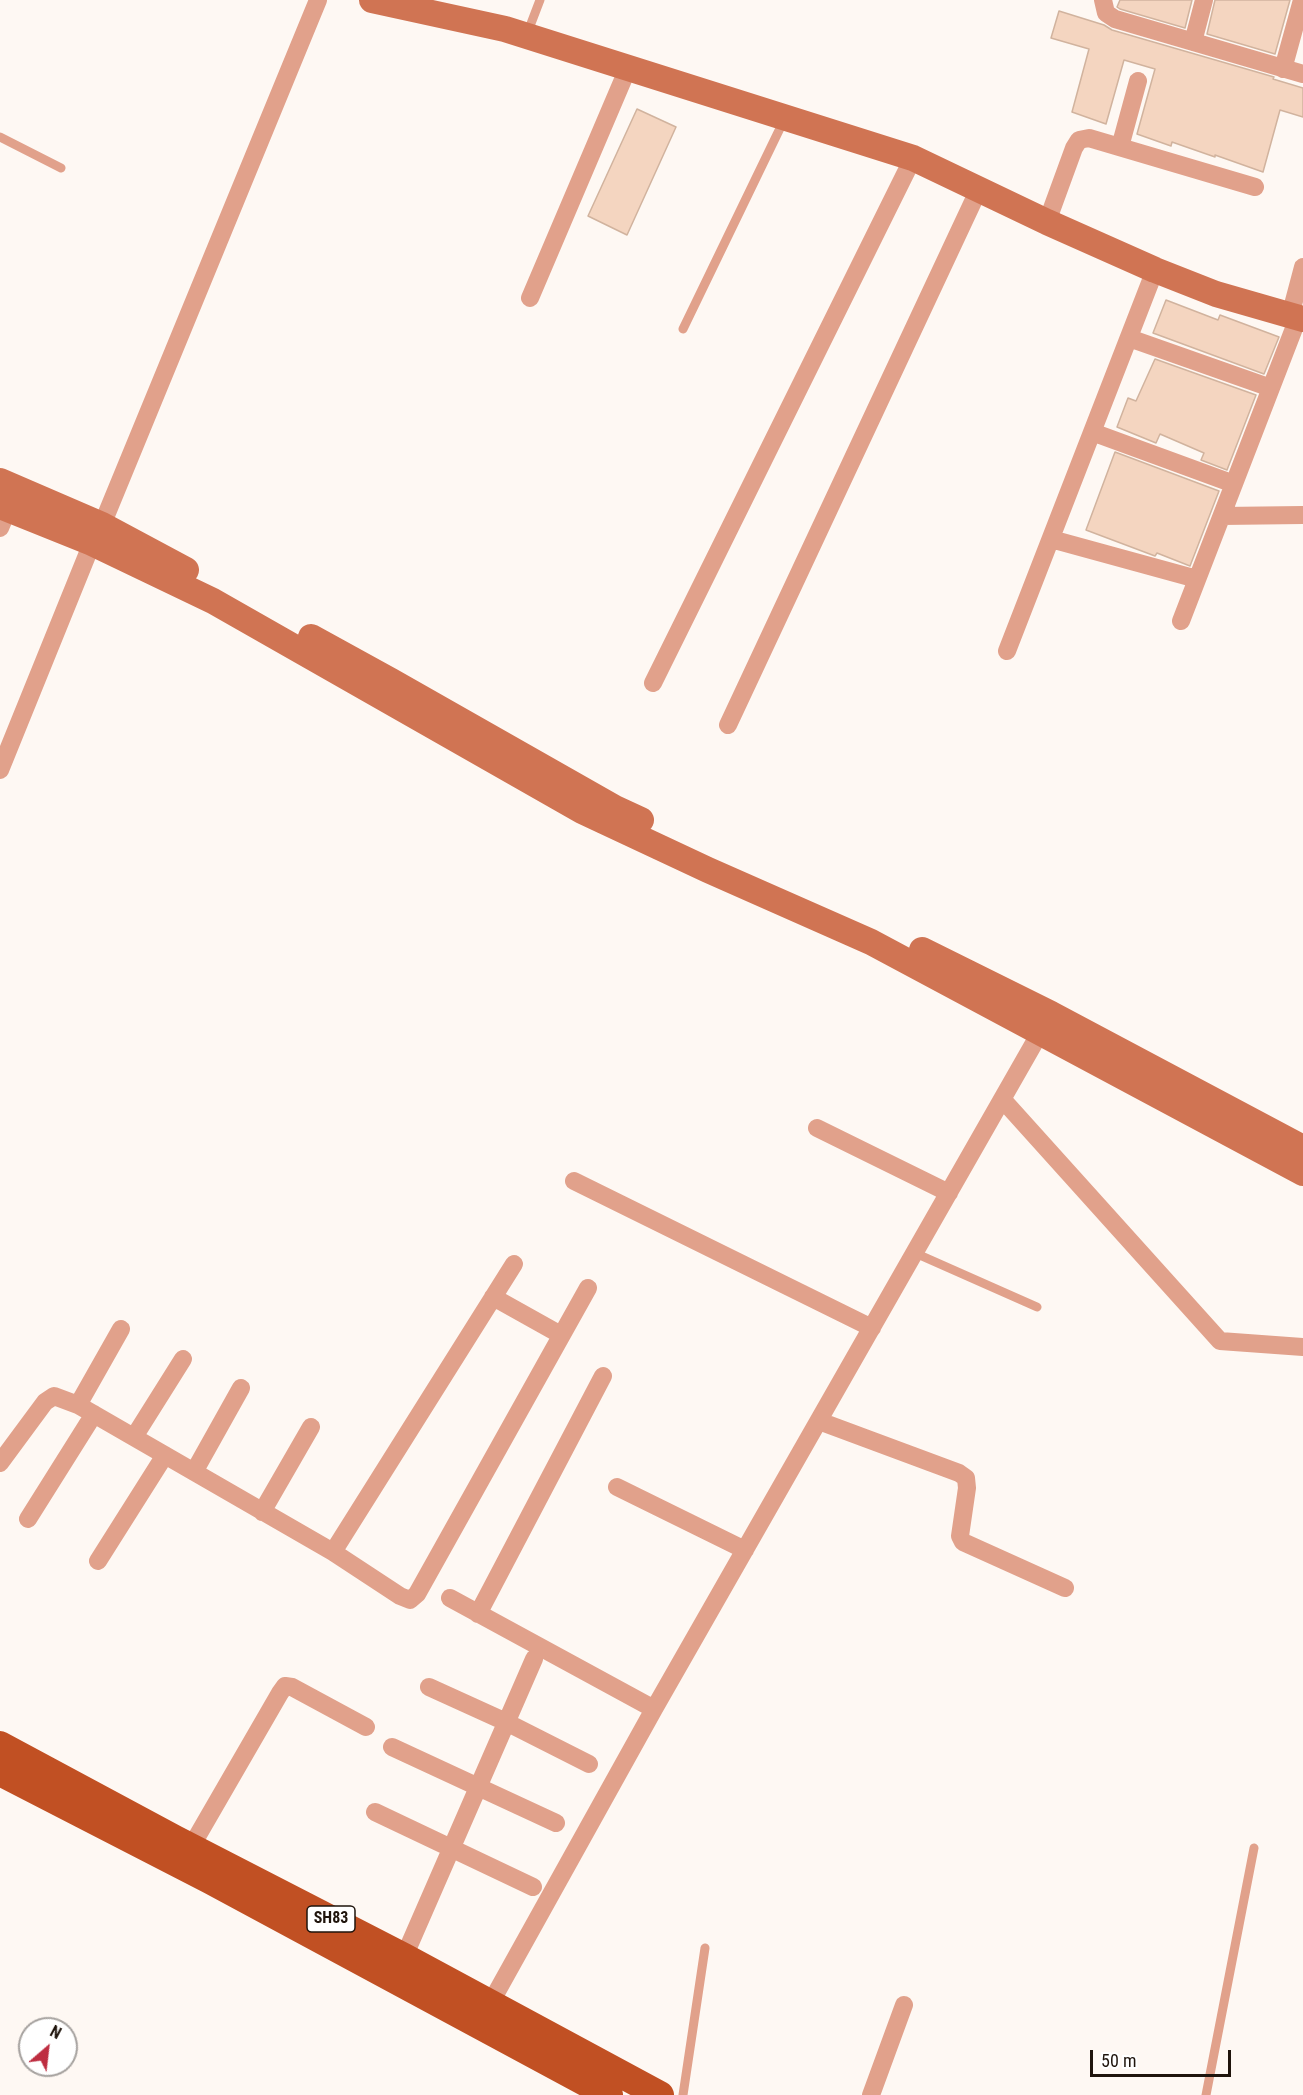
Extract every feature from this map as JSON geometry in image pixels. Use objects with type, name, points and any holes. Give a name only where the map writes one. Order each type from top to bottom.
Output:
[{"type":"main road","name":"SH83","points":[[0,1745],[404,1957],[660,2095]]},
{"type":"main road","name":"SH83","points":[[0,1772],[210,1880],[609,2095]]},
{"type":"street","points":[[0,770],[318,0]]},
{"type":"street","points":[[372,0],[406,4],[505,29],[913,158],[978,191],[1155,270],[1216,294],[1297,318]]},
{"type":"street","points":[[1103,0],[1106,13],[1115,19],[1303,74]]},
{"type":"street","points":[[1193,42],[1204,0]]},
{"type":"street","points":[[1283,69],[1302,0]]},
{"type":"street","points":[[530,298],[628,68]]},
{"type":"street","points":[[1120,147],[1138,81]]},
{"type":"street","points":[[1047,222],[1079,140],[1089,138],[1255,187]]},
{"type":"street","points":[[653,683],[913,158]]},
{"type":"street","points":[[728,725],[978,191]]},
{"type":"street","points":[[1182,621],[1297,318],[1303,267]]},
{"type":"street","points":[[1007,651],[1155,270]]},
{"type":"street","points":[[1129,338],[1271,388]]},
{"type":"street","points":[[1092,432],[1234,484]]},
{"type":"street","points":[[0,481],[97,534],[391,681],[615,808],[947,962],[1046,1023],[1303,1173]]},
{"type":"street","points":[[3,514],[97,534]]},
{"type":"street","points":[[1222,516],[1303,515]]},
{"type":"street","points":[[1051,539],[1197,579]]},
{"type":"street","points":[[490,2004],[654,1709],[1046,1023]]},
{"type":"street","points":[[1046,1023],[1303,1148]]},
{"type":"street","points":[[1003,1100],[1220,1341],[1303,1347]]},
{"type":"street","points":[[816,1128],[949,1193]]},
{"type":"street","points":[[574,1181],[872,1328]]},
{"type":"street","points":[[333,1552],[514,1264]]},
{"type":"street","points":[[0,1463],[45,1402],[54,1396],[94,1414],[333,1552],[400,1596],[410,1600],[417,1594],[588,1288]]},
{"type":"street","points":[[493,1297],[561,1335]]},
{"type":"street","points":[[78,1405],[121,1329]]},
{"type":"street","points":[[134,1437],[183,1359]]},
{"type":"street","points":[[478,1614],[603,1376]]},
{"type":"street","points":[[194,1472],[241,1388]]},
{"type":"street","points":[[28,1519],[94,1414]]},
{"type":"street","points":[[819,1421],[959,1473],[966,1478],[967,1488],[960,1536],[963,1542],[1065,1588]]},
{"type":"street","points":[[262,1512],[311,1428]]},
{"type":"street","points":[[98,1561],[165,1455]]},
{"type":"street","points":[[617,1487],[745,1550]]},
{"type":"street","points":[[450,1598],[654,1709]]},
{"type":"street","points":[[404,1957],[534,1659]]},
{"type":"street","points":[[191,1847],[285,1686],[292,1687],[366,1727]]},
{"type":"street","points":[[429,1687],[506,1722],[589,1764]]},
{"type":"street","points":[[392,1747],[556,1823]]},
{"type":"street","points":[[375,1812],[532,1887]]},
{"type":"street","points":[[871,2095],[904,2005]]},
{"type":"lane","points":[[526,36],[540,0]]},
{"type":"lane","points":[[683,329],[785,118]]},
{"type":"lane","points":[[0,137],[61,168]]},
{"type":"lane","points":[[915,1253],[1037,1307]]},
{"type":"lane","points":[[1206,2095],[1254,1848]]},
{"type":"lane","points":[[683,2095],[705,1948]]},
{"type":"building","points":[[1120,0],[1192,0],[1185,28],[1120,9],[1117,7]]},
{"type":"building","points":[[1215,0],[1290,0],[1275,54],[1207,34]]},
{"type":"building","points":[[1059,11],[1104,25],[1112,30],[1274,77],[1273,79],[1303,88],[1303,117],[1280,110],[1263,172],[1172,142],[1171,146],[1137,134],[1155,69],[1124,60],[1106,124],[1072,112],[1089,49],[1051,38]]},
{"type":"building","points":[[637,109],[676,127],[627,235],[588,216]]},
{"type":"building","points":[[1166,300],[1218,320],[1220,315],[1279,337],[1264,374],[1153,333]]},
{"type":"building","points":[[1155,359],[1256,395],[1227,470],[1201,460],[1204,453],[1160,434],[1156,443],[1117,427],[1128,398],[1136,401]]},
{"type":"building","points":[[1115,452],[1219,491],[1190,566],[1157,553],[1155,556],[1086,530]]}]
